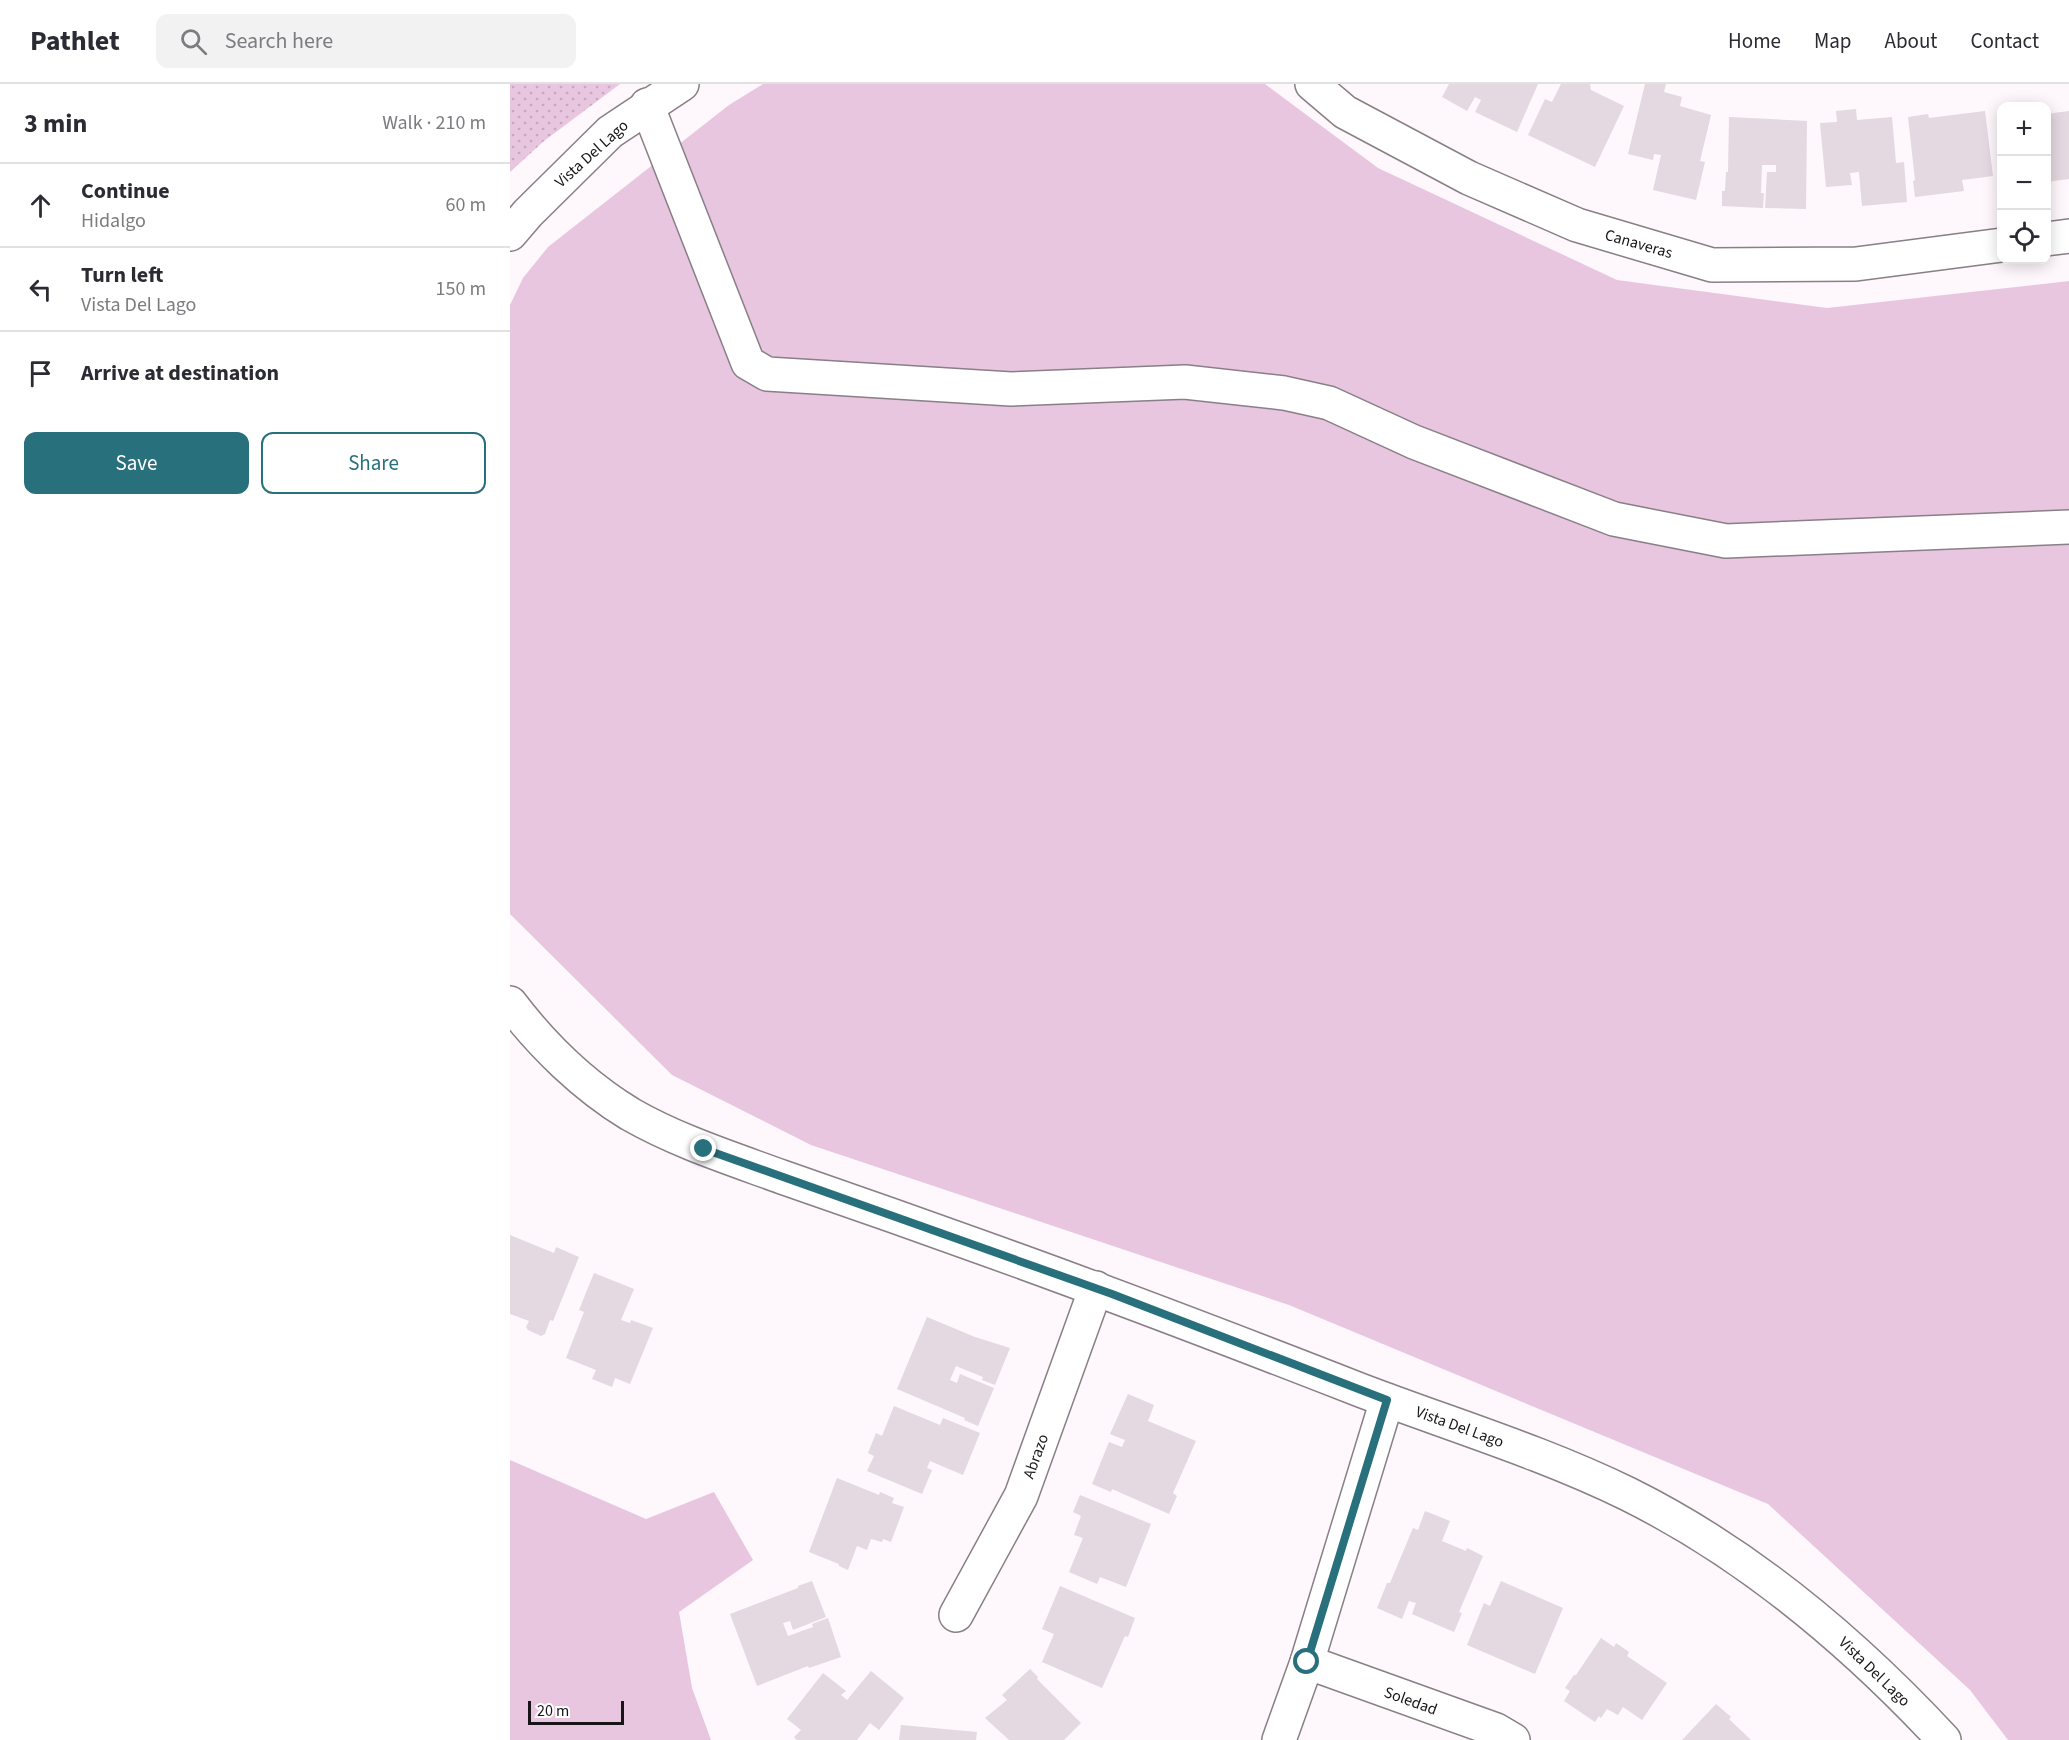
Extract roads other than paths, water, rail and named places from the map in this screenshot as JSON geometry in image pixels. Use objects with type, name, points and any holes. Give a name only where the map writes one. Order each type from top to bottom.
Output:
[{"type":"street","name":"Vista Del Lago","points":[[510,234],[528,213],[610,132],[647,105],[682,84]]},
{"type":"street","name":"Canaveras","points":[[1312,84],[1345,112],[1469,178],[1577,225],[1712,265],[1856,264],[1997,246]]},
{"type":"street","points":[[647,105],[748,363],[767,374],[1011,389],[1185,382],[1284,393],[1329,404],[1414,442],[1614,519],[1726,541],[2069,527]]},
{"type":"street","points":[[2051,238],[2069,236]]},
{"type":"street","name":"Vista Del Lago","points":[[512,1011],[570,1070],[612,1101],[630,1113],[704,1149],[1096,1288],[1387,1400],[1528,1451],[1628,1494],[1707,1538],[1779,1588],[1839,1636],[1896,1689],[1944,1740]]},
{"type":"street","name":"Abrazo","points":[[956,1615],[1021,1496],[1096,1288]]},
{"type":"street","points":[[1279,1740],[1307,1662],[1387,1400]]},
{"type":"street","name":"Soledad","points":[[1307,1662],[1496,1730],[1513,1740]]}]
